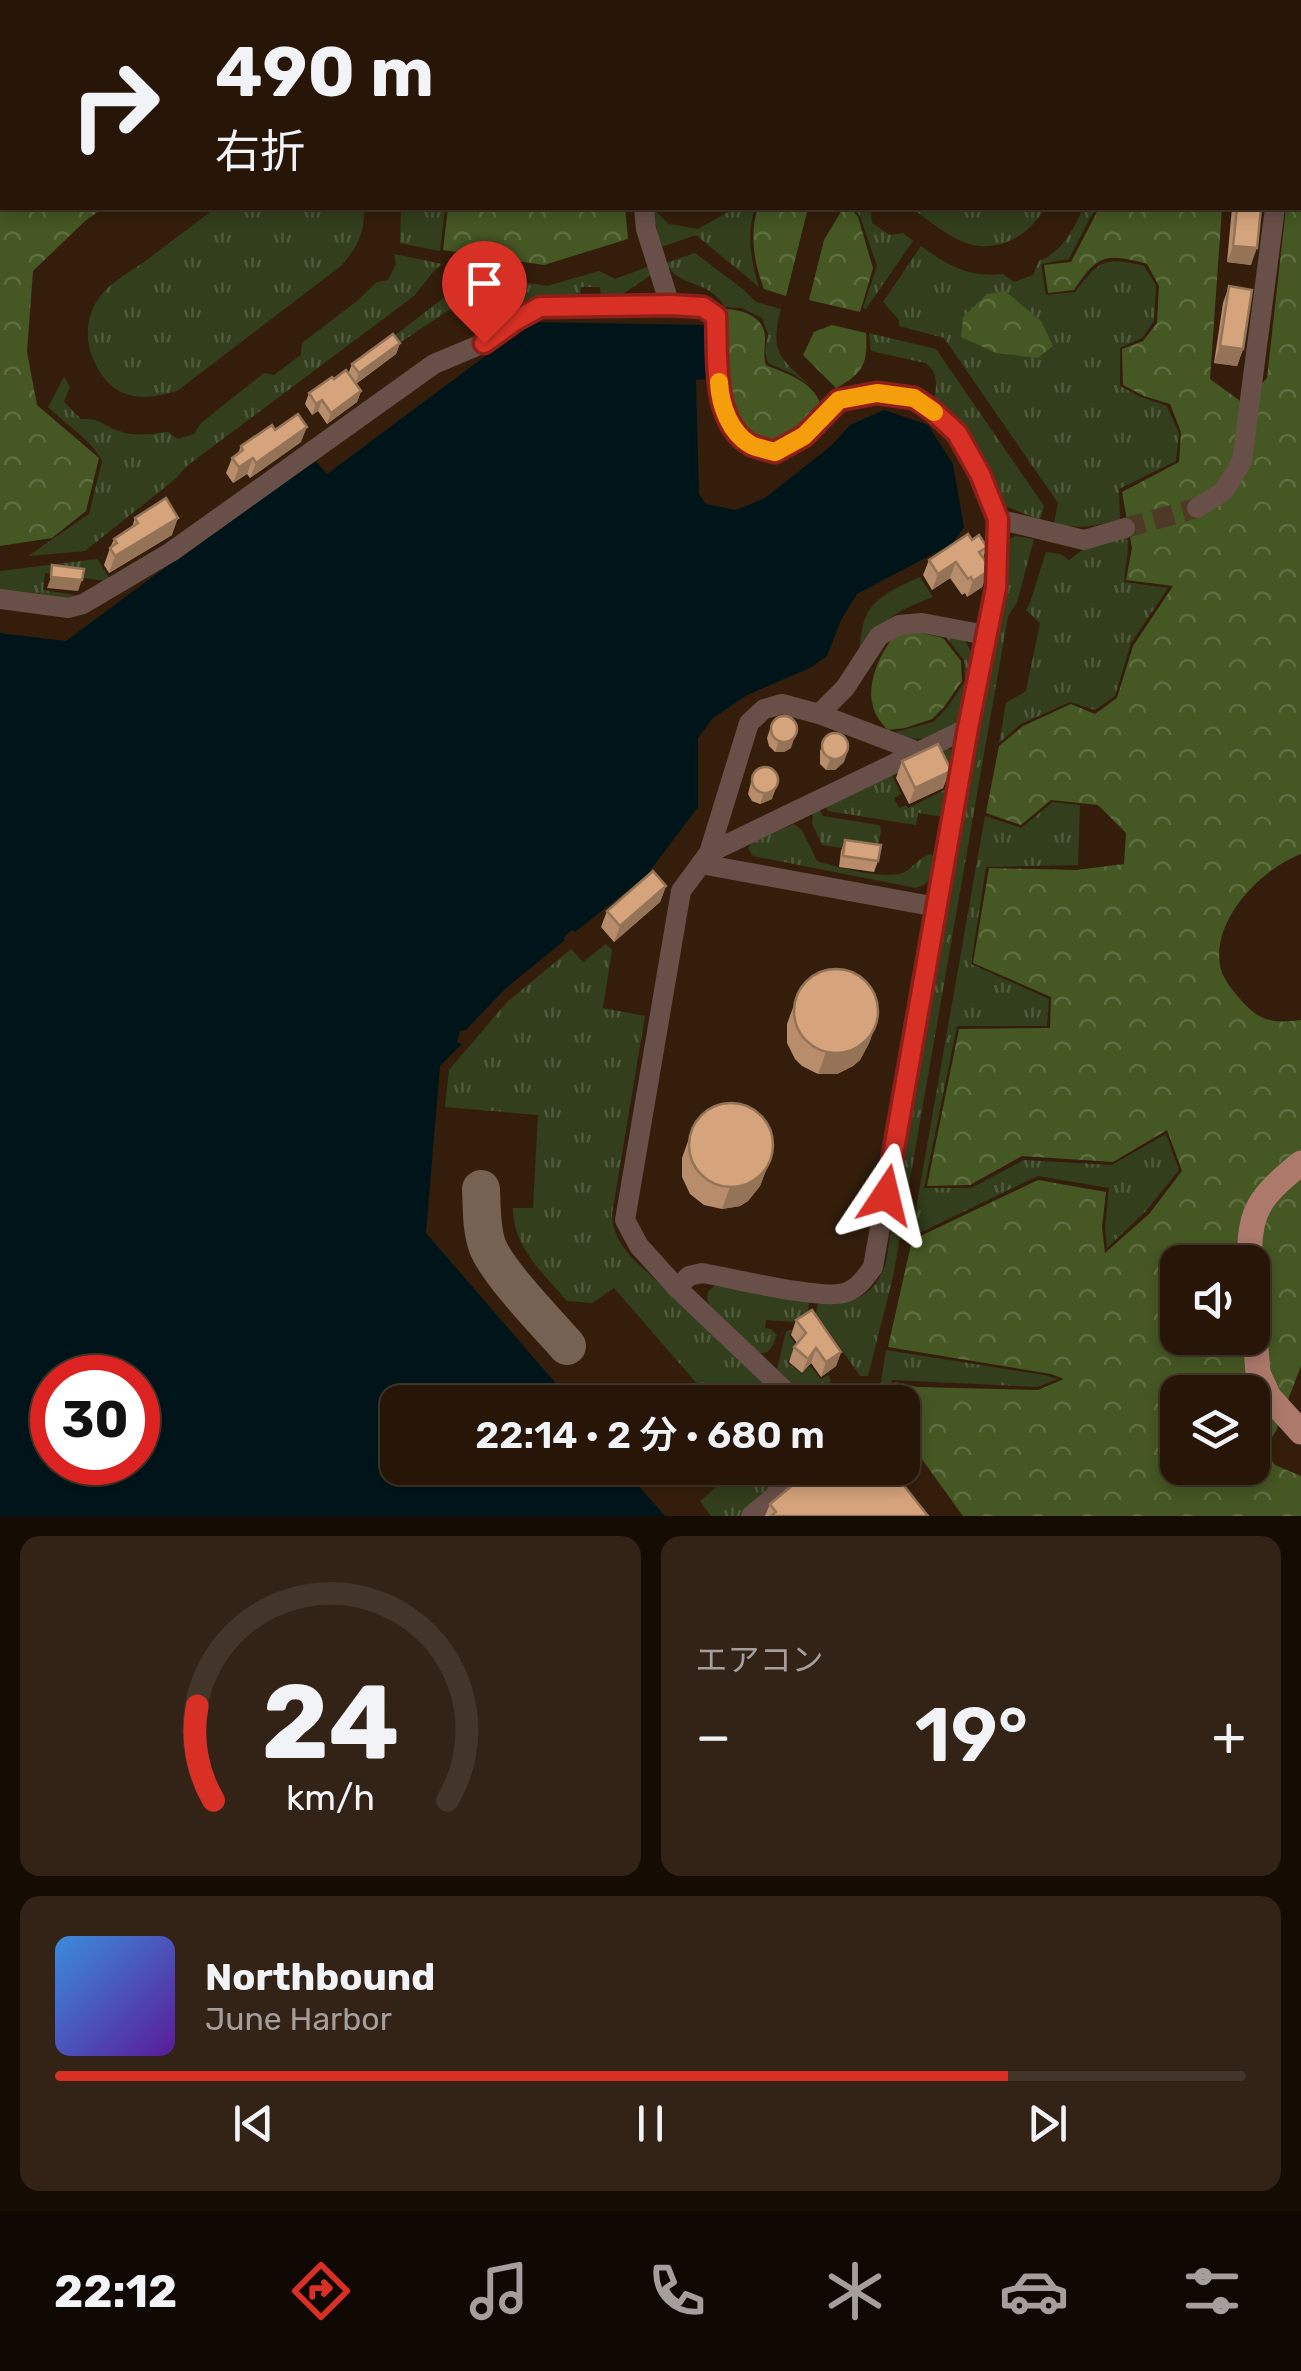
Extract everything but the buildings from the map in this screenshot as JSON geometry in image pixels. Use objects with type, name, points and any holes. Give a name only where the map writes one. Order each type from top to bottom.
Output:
[{"type":"main road","points":[[1249,1245],[1257,1207],[1271,1188],[1301,1164]]},
{"type":"main road","points":[[1256,1355],[1258,1374],[1269,1398],[1301,1432]]},
{"type":"street","points":[[644,210],[646,229],[670,305]]},
{"type":"street","points":[[1198,508],[1224,491],[1242,461],[1276,210]]},
{"type":"street","points":[[0,599],[68,608],[83,604],[172,552],[434,364],[484,343],[540,307],[703,307],[716,316],[719,390],[731,426],[752,445],[775,452],[804,436],[839,400],[877,393],[914,398],[957,433],[980,474],[998,519],[996,588],[874,1267],[860,1285],[844,1293],[823,1294],[702,1273],[690,1276],[677,1288]]},
{"type":"street","points":[[998,519],[1084,540],[1125,528]]},
{"type":"street","points":[[818,714],[845,688],[879,636],[898,625],[922,623],[986,636]]},
{"type":"street","points":[[779,1385],[677,1288],[638,1246],[624,1220],[681,891],[705,858],[749,722],[764,709],[782,704],[919,752]]},
{"type":"street","points":[[705,858],[968,728]]},
{"type":"street","points":[[705,858],[937,907]]},
{"type":"street","points":[[751,1516],[788,1485]]},
{"type":"green space","points":[[0,210],[100,210],[33,271],[27,352],[37,405],[99,458],[86,511],[52,538],[0,546]]},
{"type":"green space","points":[[213,210],[364,210],[359,239],[341,266],[177,391],[148,397],[121,392],[105,379],[93,359],[88,336],[91,314],[103,293]]},
{"type":"green space","points":[[401,210],[445,210],[440,251],[400,243]]},
{"type":"green space","points":[[448,210],[625,210],[628,239],[544,265],[443,250]]},
{"type":"green space","points":[[652,210],[669,224],[698,229],[731,210],[755,210],[751,248],[759,287],[696,235],[661,247]]},
{"type":"green space","points":[[757,210],[808,210],[786,296],[764,289],[755,259]]},
{"type":"green space","points":[[842,210],[853,210],[873,268],[860,312],[809,300],[824,240]]},
{"type":"green space","points":[[855,210],[871,210],[872,223],[890,235],[903,233],[913,241],[866,309],[863,308],[877,266]]},
{"type":"green space","points":[[914,210],[1044,210],[1018,236],[995,245],[970,244]]},
{"type":"green space","points":[[1082,210],[1094,210],[1069,259],[1041,264],[1046,295],[1075,292],[1104,263],[1120,261],[1144,266],[1156,285],[1154,321],[1142,338],[1120,348],[1120,386],[1167,406],[1179,433],[1176,461],[1119,489],[1120,520],[1079,527],[1054,523],[1058,503],[944,338],[899,326],[899,320],[883,302],[921,246],[969,272],[1003,274],[1014,282],[1033,275],[1039,261],[1054,252]]},
{"type":"green space","points":[[1098,210],[1222,210],[1210,379],[1243,403],[1267,378],[1286,210],[1301,210],[1301,854],[1269,872],[1240,901],[1222,936],[1219,955],[1226,980],[1253,1012],[1274,1021],[1301,1020],[1301,1366],[1270,1440],[1270,1375],[1160,1375],[1160,1485],[1270,1485],[1270,1458],[1275,1465],[1301,1476],[1301,1516],[963,1516],[920,1457],[920,1387],[1038,1390],[1064,1379],[888,1347],[912,1240],[1038,1180],[1106,1192],[1102,1227],[1105,1253],[1149,1214],[1182,1171],[1167,1130],[1113,1162],[1022,1156],[970,1185],[927,1186],[959,1029],[1050,1028],[1051,997],[973,963],[989,868],[1076,870],[1124,864],[1126,833],[1098,805],[1051,800],[1021,825],[986,813],[999,746],[1023,726],[1071,704],[1095,714],[1117,698],[1133,646],[1173,586],[1126,580],[1132,548],[1122,492],[1179,462],[1181,432],[1170,404],[1123,385],[1122,349],[1143,341],[1157,323],[1159,286],[1147,264],[1112,258],[1097,263],[1074,290],[1048,293],[1044,265],[1071,262]]},
{"type":"green space","points":[[695,253],[756,302],[781,309],[776,335],[779,352],[809,385],[768,363],[768,334],[762,318],[742,308],[725,307],[710,291],[679,277],[666,263]]},
{"type":"green space","points":[[394,254],[442,264],[414,296],[188,465],[85,551],[28,556],[89,514],[102,461],[85,439],[48,407],[64,377],[70,387],[64,402],[81,419],[131,434],[168,432],[178,439],[194,434],[201,423],[264,373],[274,375],[301,355],[302,343],[377,282],[388,280],[396,264]]},
{"type":"green space","points":[[650,266],[654,273],[617,298],[601,299],[600,287],[581,287],[580,299],[511,314],[492,288],[477,298],[497,325],[492,328],[467,298],[395,346],[390,339],[475,274],[547,286],[599,271],[615,279]]},
{"type":"green space","points":[[1005,291],[1041,321],[1053,346],[1038,358],[996,353],[961,337],[963,317],[987,294]]},
{"type":"green space","points":[[725,309],[758,320],[764,332],[766,365],[798,379],[812,390],[821,405],[787,437],[764,441],[749,435],[738,423],[727,386]]},
{"type":"green space","points":[[832,325],[866,333],[862,366],[836,388],[803,355],[814,332]]},
{"type":"green space","points":[[869,333],[936,349],[1044,506],[1040,520],[1000,504],[976,447],[934,403],[936,381],[930,367],[871,351]]},
{"type":"green space","points":[[1015,536],[1034,539],[1017,602],[1008,616],[893,1277],[868,1376],[860,1376],[816,1313],[818,1303],[852,1300],[869,1291],[886,1262],[997,619],[1005,542]]},
{"type":"green space","points":[[1127,536],[1124,582],[1168,588],[1131,643],[1115,696],[1095,710],[1070,702],[1021,724],[999,743],[1006,703],[1026,691],[1040,623],[1026,610],[1046,552],[1069,560],[1085,548]]},
{"type":"green space","points":[[97,559],[110,579],[107,581],[45,573],[43,590],[74,595],[66,599],[0,594],[0,571]]},
{"type":"green space","points":[[920,577],[933,597],[889,619],[859,657],[863,626],[870,609],[890,592]]},
{"type":"green space","points":[[921,633],[943,638],[961,661],[962,681],[932,719],[888,730],[872,702],[877,666],[896,634]]},
{"type":"green space","points":[[945,636],[964,638],[973,656],[963,720],[922,739],[892,733],[933,722],[965,681],[964,660]]},
{"type":"green space","points":[[947,748],[954,751],[945,817],[918,813],[916,825],[828,811],[826,807],[892,775],[901,794],[894,798],[899,808],[908,808],[948,788],[932,755]]},
{"type":"green space","points":[[1053,802],[1080,805],[1078,865],[986,867],[971,964],[1049,999],[1047,1026],[957,1026],[924,1188],[971,1188],[1024,1160],[1112,1165],[1166,1134],[1179,1170],[1146,1211],[1107,1248],[1109,1188],[1038,1176],[911,1237],[985,816],[1021,828]]},
{"type":"green space","points":[[820,810],[823,816],[879,825],[877,853],[822,845],[812,823],[813,813]]},
{"type":"green space","points":[[794,824],[802,830],[817,861],[887,875],[905,872],[931,854],[937,859],[933,873],[929,881],[916,888],[753,856],[748,848],[753,842]]},
{"type":"green space","points":[[606,944],[612,950],[603,1008],[645,1016],[612,1214],[615,1232],[631,1257],[768,1385],[698,1385],[614,1288],[592,1303],[567,1301],[531,1259],[514,1222],[513,1208],[533,1208],[538,1115],[445,1107],[449,1070],[507,1002],[571,949],[583,962]]},
{"type":"green space","points":[[716,1285],[809,1302],[808,1312],[794,1322],[766,1320],[765,1328],[777,1335],[769,1351],[759,1353],[712,1309],[707,1296]]},
{"type":"green space","points":[[794,1331],[789,1335],[806,1359],[796,1351],[787,1362],[802,1374],[810,1366],[821,1379],[828,1375],[831,1381],[827,1385],[792,1385],[777,1369],[786,1332]]},
{"type":"green space","points":[[886,1350],[1058,1379],[1037,1387],[892,1380],[892,1385],[881,1385]]},
{"type":"green space","points":[[718,1485],[779,1485],[743,1516],[711,1516],[700,1501]]},
{"type":"shaded area","points":[[531,322],[705,325],[708,379],[696,380],[699,494],[706,504],[736,510],[765,498],[832,445],[850,425],[884,410],[928,425],[953,464],[964,527],[952,544],[857,594],[841,620],[827,656],[810,668],[747,695],[713,718],[698,738],[698,807],[646,876],[575,932],[572,930],[505,989],[466,1030],[460,1031],[457,1042],[462,1044],[440,1066],[426,1233],[557,1385],[380,1385],[380,1485],[638,1485],[665,1516],[0,1516],[0,633],[66,641],[313,458],[327,474]]},
{"type":"taxiway","points":[[481,1189],[484,1231],[492,1256],[567,1346]]},
{"type":"tunnel","points":[[1125,528],[1197,508]]},
{"type":"slow traffic","points":[[719,382],[731,426],[752,445],[775,452],[804,436],[839,400],[877,393],[914,398],[934,412]]},
{"type":"route","points":[[484,343],[540,307],[703,307],[716,316],[719,390],[731,426],[752,445],[775,452],[804,436],[839,400],[877,393],[914,398],[932,410],[957,433],[980,474],[998,519],[996,588],[886,1195]]}]
